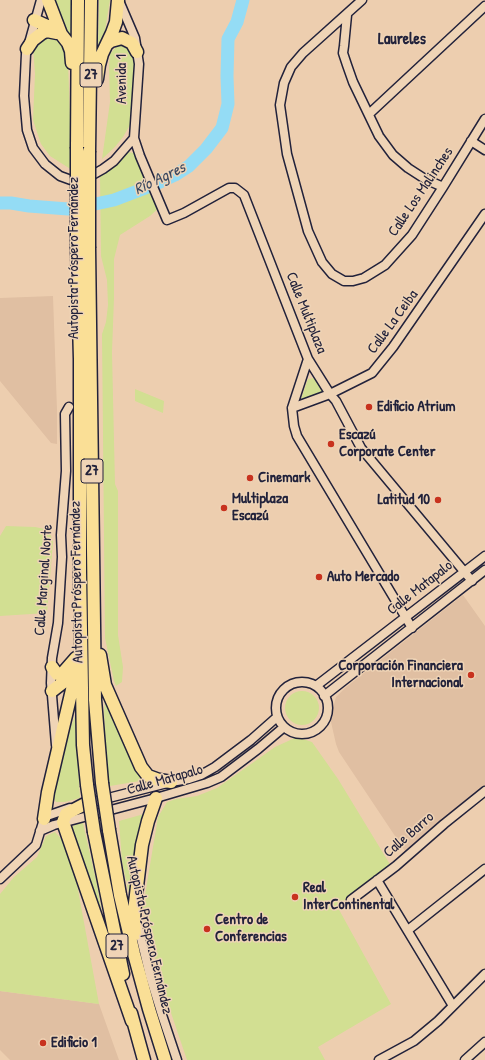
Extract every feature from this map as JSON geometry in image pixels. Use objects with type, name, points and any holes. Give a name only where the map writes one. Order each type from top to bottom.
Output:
[{"type":"highway","points":[[48,0],[60,34]]},
{"type":"highway","name":"Autopista Próspero Fernández","points":[[78,0],[77,147],[83,248],[95,700],[102,782],[120,895],[149,1009],[165,1060]]},
{"type":"highway","name":"Autopista Próspero Fernández","points":[[92,0],[90,146],[83,248],[80,359],[80,572],[84,745],[87,786],[94,832],[132,1021],[144,1060]]},
{"type":"highway","points":[[90,146],[99,65],[116,22],[119,0]]},
{"type":"highway","points":[[34,20],[54,29],[68,43],[71,51],[77,132]]},
{"type":"highway","points":[[27,49],[33,40],[42,33],[52,32],[60,34]]},
{"type":"highway","points":[[107,44],[116,38],[127,40],[135,47],[137,52]]},
{"type":"highway","points":[[80,572],[75,673],[48,792],[54,820],[69,841],[132,1021]]},
{"type":"highway","points":[[93,602],[105,685],[124,729],[141,767],[148,776],[171,782]]},
{"type":"highway","points":[[52,667],[57,674],[62,674],[76,658]]},
{"type":"highway","points":[[52,691],[75,673]]},
{"type":"highway","points":[[149,1009],[136,940],[134,920],[142,845],[156,798]]},
{"type":"highway","points":[[54,820],[85,804]]},
{"type":"street","points":[[41,0],[34,20],[27,49],[24,92],[27,130],[32,148],[45,164],[60,176],[71,180],[87,178],[103,169],[114,161],[134,138]]},
{"type":"street","name":"Avenida 1","points":[[119,0],[135,38],[137,52],[138,73],[134,138]]},
{"type":"street","name":"Calle Los Malinches","points":[[362,0],[347,15],[302,53],[291,67],[284,83],[280,105],[287,154],[308,231],[322,262],[332,274],[344,281],[353,281],[364,278],[385,265],[412,235],[485,119]]},
{"type":"street","points":[[369,114],[485,6]]},
{"type":"street","points":[[347,15],[344,53],[353,82],[379,136],[393,155],[408,168],[443,187]]},
{"type":"street","name":"Calle Multiplaza","points":[[134,138],[167,220],[184,213],[230,188],[235,188],[244,195],[308,359],[336,401],[361,448],[472,580]]},
{"type":"street","points":[[471,142],[485,150]]},
{"type":"street","points":[[123,152],[130,152],[142,159]]},
{"type":"street","name":"Calle La Ceiba","points":[[292,408],[330,394],[372,373],[397,341],[485,214]]},
{"type":"street","points":[[308,359],[292,408],[297,436],[412,628]]},
{"type":"street","name":"Calle Marginal Norte","points":[[57,755],[52,691],[52,658],[58,623],[62,557],[61,536],[66,471],[65,414],[69,407]]},
{"type":"street","name":"Calle Matapalo","points":[[316,686],[485,556]]},
{"type":"street","name":"Calle Matapalo","points":[[324,696],[485,570]]},
{"type":"street","points":[[300,682],[308,683],[316,686],[324,696],[328,710],[326,717],[318,728],[308,734],[291,732],[284,727],[277,717],[276,710],[278,697],[287,687],[300,682]]},
{"type":"street","name":"Calle Matapalo","points":[[85,804],[201,775],[215,767],[252,740],[277,717]]},
{"type":"street","name":"Calle Matapalo","points":[[54,820],[156,798],[207,784],[221,777],[258,750],[284,727]]},
{"type":"street","name":"Calle Barro","points":[[351,900],[485,791]]},
{"type":"street","points":[[0,879],[36,845],[40,831],[54,820]]},
{"type":"street","points":[[408,930],[485,868]]},
{"type":"street","points":[[377,880],[453,1006]]},
{"type":"street","points":[[135,903],[136,918],[150,976],[177,1060]]},
{"type":"street","points":[[379,1060],[414,1041],[438,1021],[485,974]]},
{"type":"street","points":[[465,1060],[485,1042]]},
{"type":"shaded area","points":[[53,296],[57,444],[51,443],[0,381],[0,298]]},
{"type":"shaded area","points":[[463,595],[485,626],[485,787],[405,851],[339,752],[331,722],[333,708],[336,697],[345,688]]},
{"type":"shaded area","points":[[0,991],[99,1004],[119,1060],[10,1060],[0,1050]]},
{"type":"green space","points":[[53,0],[72,0],[73,27],[71,34],[69,35]]},
{"type":"green space","points":[[99,0],[110,0],[105,31],[98,48]]},
{"type":"green space","points":[[49,34],[63,41],[68,62],[72,170],[50,156],[41,144],[33,120],[35,74],[33,47]]},
{"type":"green space","points":[[122,45],[131,50],[134,57],[136,77],[135,108],[130,125],[123,137],[102,159],[110,102],[110,54],[116,47]]},
{"type":"green space","points":[[127,152],[135,153],[139,158],[160,207],[150,216],[120,235],[114,259],[112,352],[115,484],[118,491],[118,635],[123,667],[122,682],[116,686],[105,638],[102,334],[106,322],[108,305],[107,280],[101,256],[100,176],[102,171],[121,155]]},
{"type":"green space","points":[[314,378],[323,390],[322,394],[304,401],[301,399],[308,379]]},
{"type":"green space","points":[[135,389],[164,401],[163,413],[135,401]]},
{"type":"green space","points":[[6,526],[35,527],[45,529],[50,533],[53,542],[47,613],[0,616],[0,536]]},
{"type":"green space","points":[[302,691],[308,692],[314,696],[318,702],[318,714],[314,720],[308,724],[302,725],[296,724],[290,720],[286,714],[285,708],[286,702],[290,696],[296,692]]},
{"type":"green space","points":[[105,700],[124,738],[131,760],[138,773],[146,780],[110,786],[108,780],[104,712]]},
{"type":"green space","points":[[75,716],[80,798],[65,802],[56,802],[54,799],[55,788],[70,729]]},
{"type":"green space","points":[[297,737],[312,742],[338,779],[391,866],[374,881],[337,906],[391,1004],[318,1047],[325,1060],[187,1060],[168,1004],[145,922],[143,907],[158,817],[167,802],[197,796],[217,788],[275,747]]},
{"type":"green space","points":[[144,814],[131,903],[122,862],[119,821]]},
{"type":"green space","points":[[83,823],[105,929],[70,828],[77,824]]},
{"type":"green space","points":[[55,832],[66,844],[76,879],[99,1004],[0,991],[0,894],[14,877],[37,857],[46,836]]},
{"type":"waterway","name":"Río Agres","points":[[0,203],[68,209],[86,206],[114,200],[156,184],[189,166],[206,149],[222,128],[228,104],[228,39],[237,22],[243,0]]},
{"type":"place","name":"Edificio Atrium","points":[[369,407]]},
{"type":"place","name":"Escazú Corporate Center","points":[[331,444]]},
{"type":"place","name":"Cinemark","points":[[250,478]]},
{"type":"place","name":"Latitud 10","points":[[438,500]]},
{"type":"place","name":"Multiplaza Escazú","points":[[224,508]]},
{"type":"place","name":"Auto Mercado","points":[[319,577]]},
{"type":"place","name":"Corporación Financiera Internacional","points":[[471,675]]},
{"type":"place","name":"Real InterContinental","points":[[295,897]]},
{"type":"place","name":"Centro de Conferencias","points":[[207,929]]},
{"type":"place","name":"Edificio 1","points":[[43,1043]]},
{"type":"district","name":"Laureles","points":[[402,40]]}]
